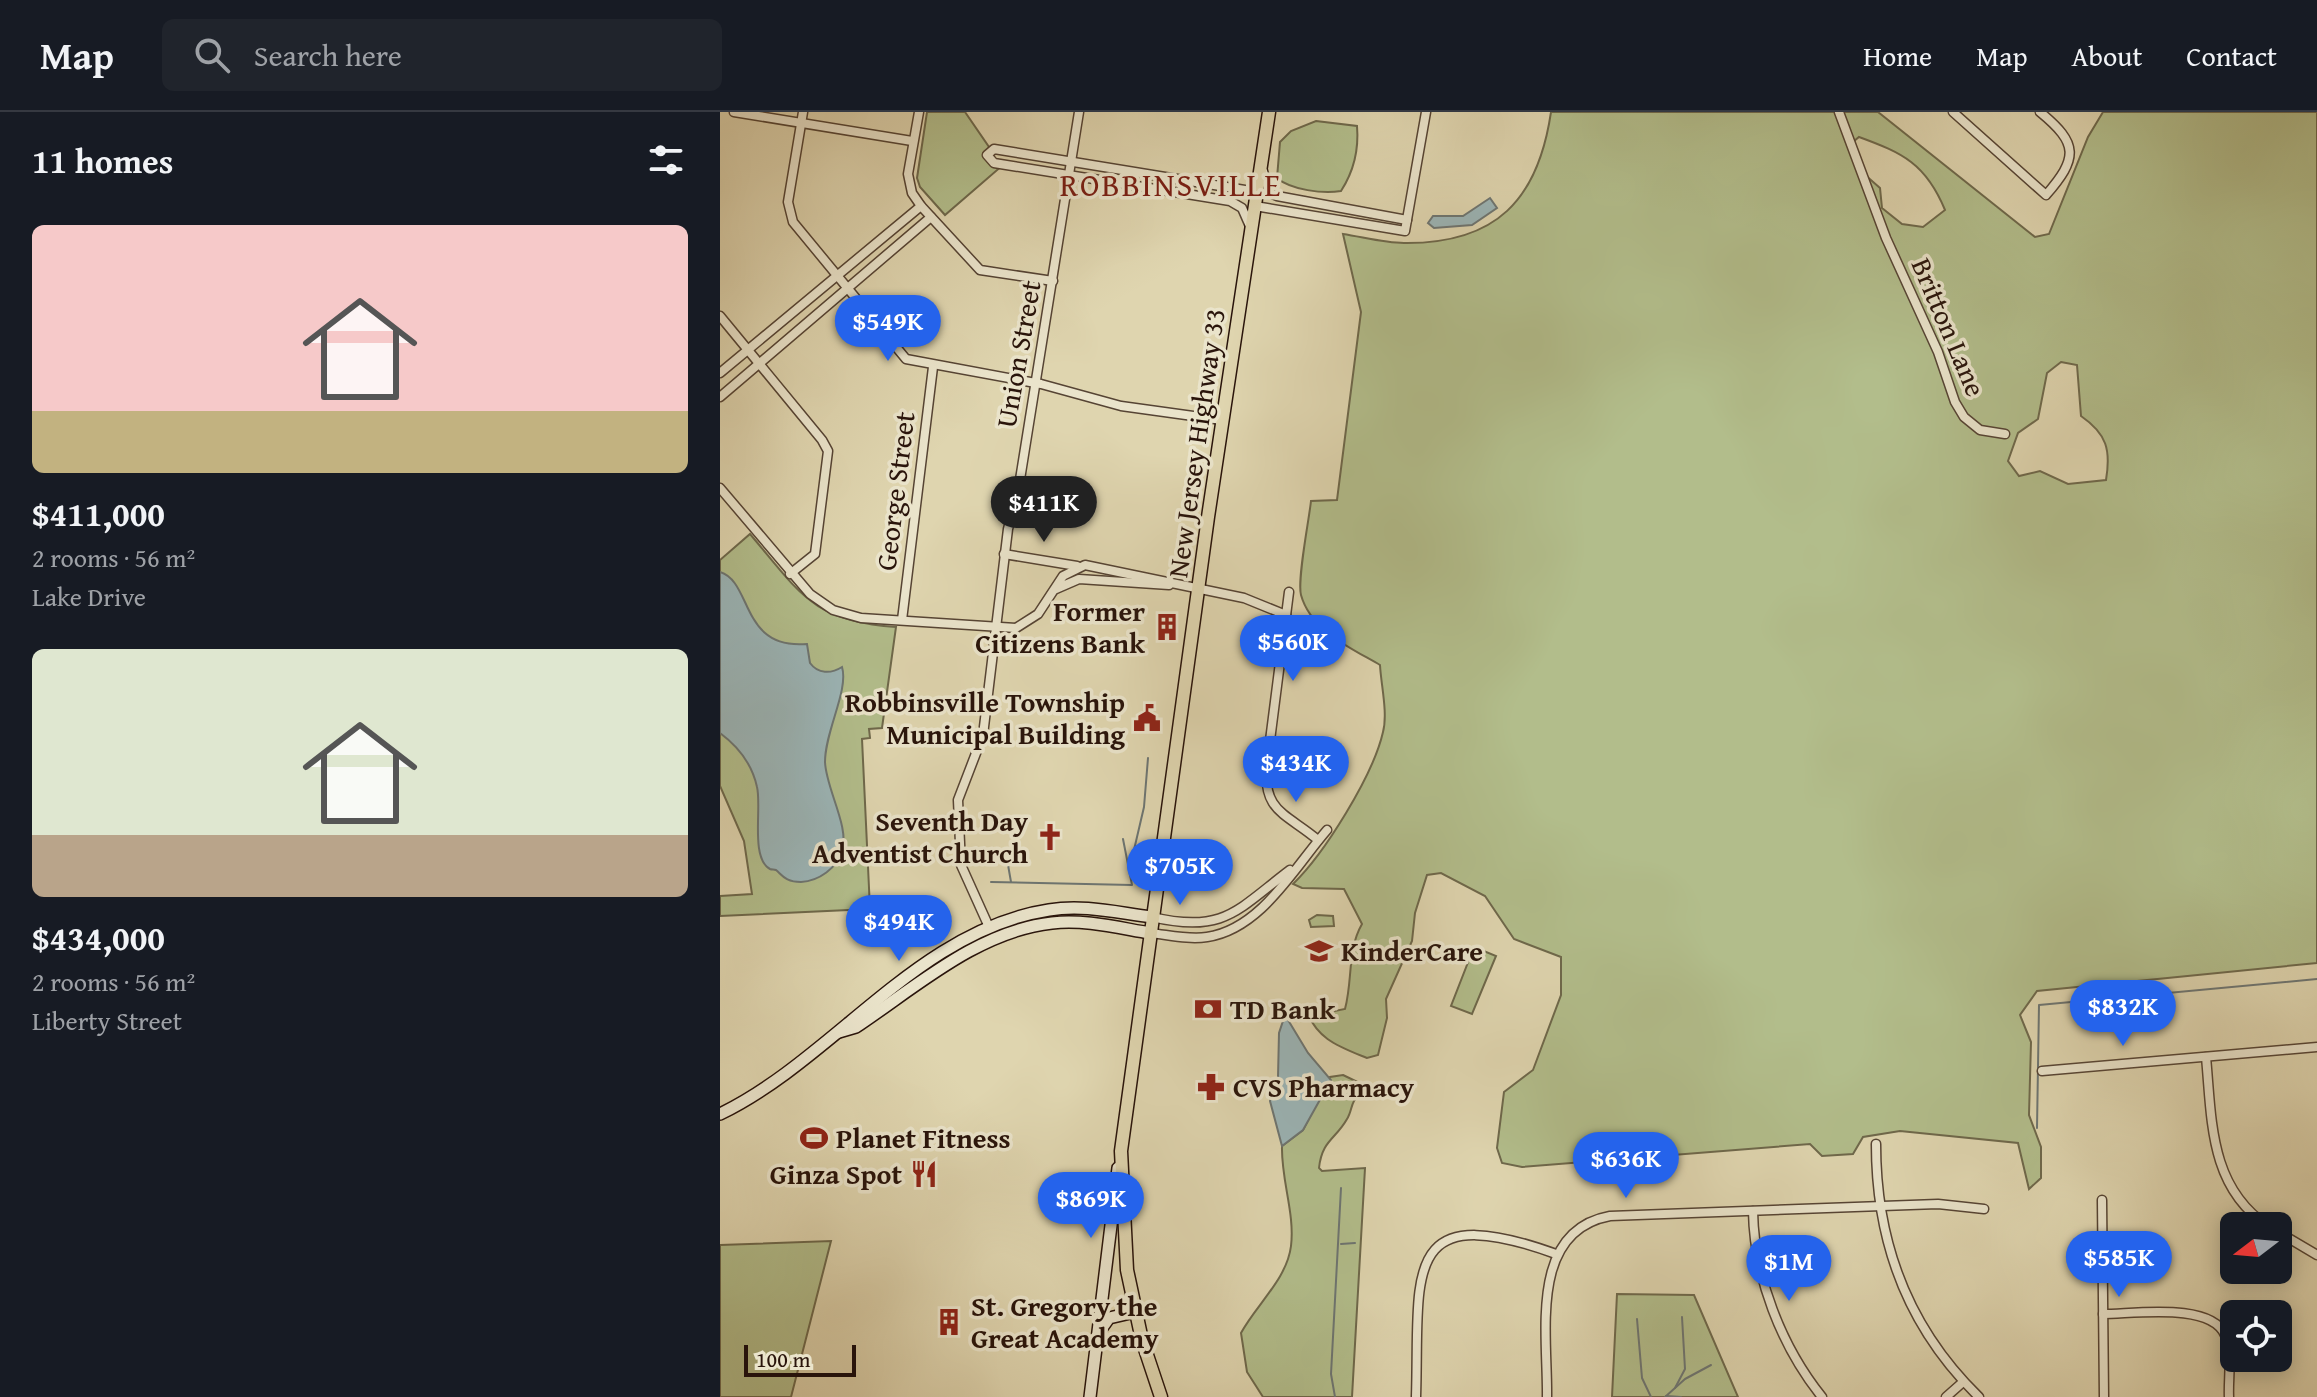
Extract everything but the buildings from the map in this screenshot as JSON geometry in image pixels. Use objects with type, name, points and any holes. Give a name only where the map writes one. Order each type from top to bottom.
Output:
[{"type":"main road","name":"New Jersey Highway 33","points":[[1161,1397],[1135,1312],[1124,1243],[1121,1151],[1222,420],[1269,112]]},
{"type":"street","points":[[734,112],[912,141]]},
{"type":"street","points":[[803,112],[789,211],[797,230],[906,359],[933,367],[1033,382],[1121,406],[1222,420]]},
{"type":"street","points":[[919,112],[912,141],[909,184],[921,206],[980,270],[1053,281]]},
{"type":"street","name":"Union Street","points":[[989,927],[961,865],[958,800],[983,735],[1004,554],[1018,492],[1033,382],[1053,281],[1079,112]]},
{"type":"street","points":[[1250,236],[1248,215],[1230,201],[992,163],[987,155],[994,149],[1071,162],[1405,231],[1426,112]]},
{"type":"street","name":"Britton Lane","points":[[1839,112],[1875,212],[1938,352],[1955,402],[1964,417],[1980,430],[2005,434]]},
{"type":"street","points":[[1953,112],[2046,195],[2065,174],[2071,154],[2063,132],[2040,112]]},
{"type":"street","points":[[1964,122],[1969,112]]},
{"type":"street","points":[[1261,164],[1266,185],[1277,196],[1407,220]]},
{"type":"street","points":[[720,373],[921,206]]},
{"type":"street","points":[[720,397],[931,217]]},
{"type":"street","points":[[720,316],[822,440],[829,456],[815,554],[790,574]]},
{"type":"street","name":"George Street","points":[[902,620],[933,367]]},
{"type":"street","points":[[720,488],[810,594],[833,610],[861,618],[1009,629],[1027,624],[1056,589],[1059,580],[1077,566]]},
{"type":"street","points":[[1004,554],[1125,571],[1174,585],[1244,598],[1286,615]]},
{"type":"street","points":[[1056,589],[1079,579],[1135,586],[1174,585]]},
{"type":"street","points":[[1289,592],[1266,792],[1275,810],[1318,840]]},
{"type":"street","points":[[839,1032],[856,1027],[987,941],[1002,935],[1054,922],[1196,938],[1226,932],[1259,908],[1327,830]]},
{"type":"street","points":[[721,1110],[839,1032],[923,967],[989,927],[1049,910],[1080,907],[1191,925],[1215,922],[1241,908],[1297,865]]},
{"type":"street","points":[[989,927],[1002,935]]},
{"type":"street","points":[[987,941],[989,927]]},
{"type":"street","points":[[2042,1071],[2317,1047]]},
{"type":"street","points":[[2206,1057],[2214,1142],[2221,1170],[2243,1205],[2251,1212]]},
{"type":"street","points":[[1876,1144],[1880,1207],[1895,1269],[1912,1310],[1935,1348],[1979,1397]]},
{"type":"street","points":[[1090,1397],[1121,1151]]},
{"type":"street","points":[[2102,1200],[2104,1397]]},
{"type":"street","points":[[1547,1397],[1549,1284],[1556,1254],[1570,1235],[1599,1218],[1938,1204],[1984,1209]]},
{"type":"street","points":[[1753,1211],[1753,1245],[1760,1277],[1799,1363],[1822,1397]]},
{"type":"street","points":[[1416,1397],[1419,1281],[1426,1261],[1438,1246],[1456,1235],[1476,1233],[1556,1254]]},
{"type":"street","points":[[2292,1240],[2317,1255]]},
{"type":"street","points":[[1098,1333],[1109,1318],[1135,1312]]},
{"type":"street","points":[[2103,1314],[2197,1314],[2213,1320],[2227,1339],[2229,1397]]},
{"type":"street","points":[[1946,1397],[1963,1382]]},
{"type":"green space","points":[[927,112],[965,112],[989,147],[987,155],[1003,165],[945,215],[920,187],[917,178]]},
{"type":"green space","points":[[1551,112],[1878,112],[2035,237],[2049,234],[2088,137],[2103,112],[2317,112],[2317,963],[2037,991],[2020,1015],[2031,1042],[2029,1115],[2041,1147],[2041,1178],[2029,1189],[2018,1143],[1900,1131],[1863,1137],[1853,1154],[1822,1156],[1810,1144],[1522,1167],[1502,1163],[1497,1148],[1504,1092],[1533,1070],[1561,995],[1561,957],[1514,939],[1485,896],[1441,873],[1427,875],[1415,913],[1412,941],[1386,999],[1387,1018],[1378,1055],[1367,1058],[1338,1046],[1322,1035],[1310,1019],[1306,1008],[1311,1005],[1330,1012],[1345,1009],[1354,944],[1362,924],[1344,889],[1302,888],[1293,884],[1319,854],[1358,792],[1378,750],[1385,716],[1380,665],[1333,637],[1313,619],[1300,587],[1311,501],[1337,500],[1361,312],[1343,234],[1396,243],[1436,241],[1464,235],[1488,225],[1507,211],[1523,192],[1545,143]],"holes":[[[1859,137],[1911,162],[1930,181],[1945,210],[1923,227],[1902,224],[1882,208],[1880,188],[1856,167],[1848,146]],[[2061,362],[2077,365],[2081,416],[2102,436],[2108,460],[2106,480],[2068,484],[2040,471],[2019,476],[2008,461],[2018,433],[2038,419],[2047,373]]]},
{"type":"green space","points":[[1316,121],[1357,126],[1355,160],[1341,191],[1308,190],[1290,186],[1277,178],[1280,142],[1291,131]]},
{"type":"green space","points":[[750,534],[796,588],[826,611],[868,624],[896,627],[882,728],[869,729],[870,738],[862,739],[870,909],[720,916],[720,896],[752,894],[744,841],[720,786],[720,560]]},
{"type":"green space","points":[[1317,915],[1333,916],[1334,926],[1311,927],[1309,920]]},
{"type":"green space","points":[[1474,947],[1496,956],[1472,1014],[1451,1006]]},
{"type":"green space","points":[[1343,1075],[1366,1086],[1354,1101],[1343,1126],[1326,1145],[1319,1168],[1322,1171],[1365,1168],[1352,1397],[1263,1397],[1247,1372],[1241,1333],[1284,1270],[1291,1246],[1282,1146],[1303,1130],[1330,1077]]},
{"type":"green space","points":[[831,1241],[791,1397],[720,1397],[720,1245]]},
{"type":"green space","points":[[1617,1294],[1694,1295],[1738,1397],[1612,1397]]},
{"type":"water","points":[[1490,198],[1497,208],[1472,225],[1434,228],[1428,223],[1433,216],[1463,216]]},
{"type":"water","points":[[720,572],[738,588],[751,614],[770,637],[785,643],[807,644],[810,663],[821,671],[829,672],[842,667],[842,687],[825,762],[844,841],[840,857],[832,868],[808,881],[788,880],[764,863],[758,843],[755,779],[744,757],[720,733]]},
{"type":"water","points":[[1285,1015],[1308,1053],[1331,1080],[1303,1130],[1282,1146],[1270,1101],[1278,1077],[1279,1033]]},
{"type":"waterway","points":[[1130,867],[1144,807],[1148,758]]},
{"type":"waterway","points":[[991,882],[1132,885],[1123,839]]},
{"type":"waterway","points":[[1007,859],[1011,882]]},
{"type":"waterway","points":[[2037,1128],[2039,1005],[2317,979]]},
{"type":"waterway","points":[[1335,1397],[1331,1374],[1341,1188]]},
{"type":"waterway","points":[[1341,1244],[1355,1243]]},
{"type":"waterway","points":[[1675,1388],[1685,1369],[1682,1317]]},
{"type":"waterway","points":[[1637,1319],[1642,1378],[1651,1397]]},
{"type":"waterway","points":[[1665,1397],[1685,1379],[1711,1365]]},
{"type":"waterway","points":[[1666,1396],[1681,1397]]},
{"type":"place","name":"Former Citizens Bank","points":[[1167,627]]},
{"type":"place","name":"Robbinsville Township Municipal Building","points":[[1147,718]]},
{"type":"place","name":"Seventh Day Adventist Church","points":[[1050,837]]},
{"type":"place","name":"KinderCare","points":[[1319,951]]},
{"type":"place","name":"TD Bank","points":[[1208,1009]]},
{"type":"place","name":"CVS Pharmacy","points":[[1211,1087]]},
{"type":"place","name":"Planet Fitness","points":[[814,1138]]},
{"type":"place","name":"Ginza Spot","points":[[924,1174]]},
{"type":"place","name":"St. Gregory the Great Academy","points":[[949,1322]]},
{"type":"district","name":"ROBBINSVILLE","points":[[1171,185]]}]
